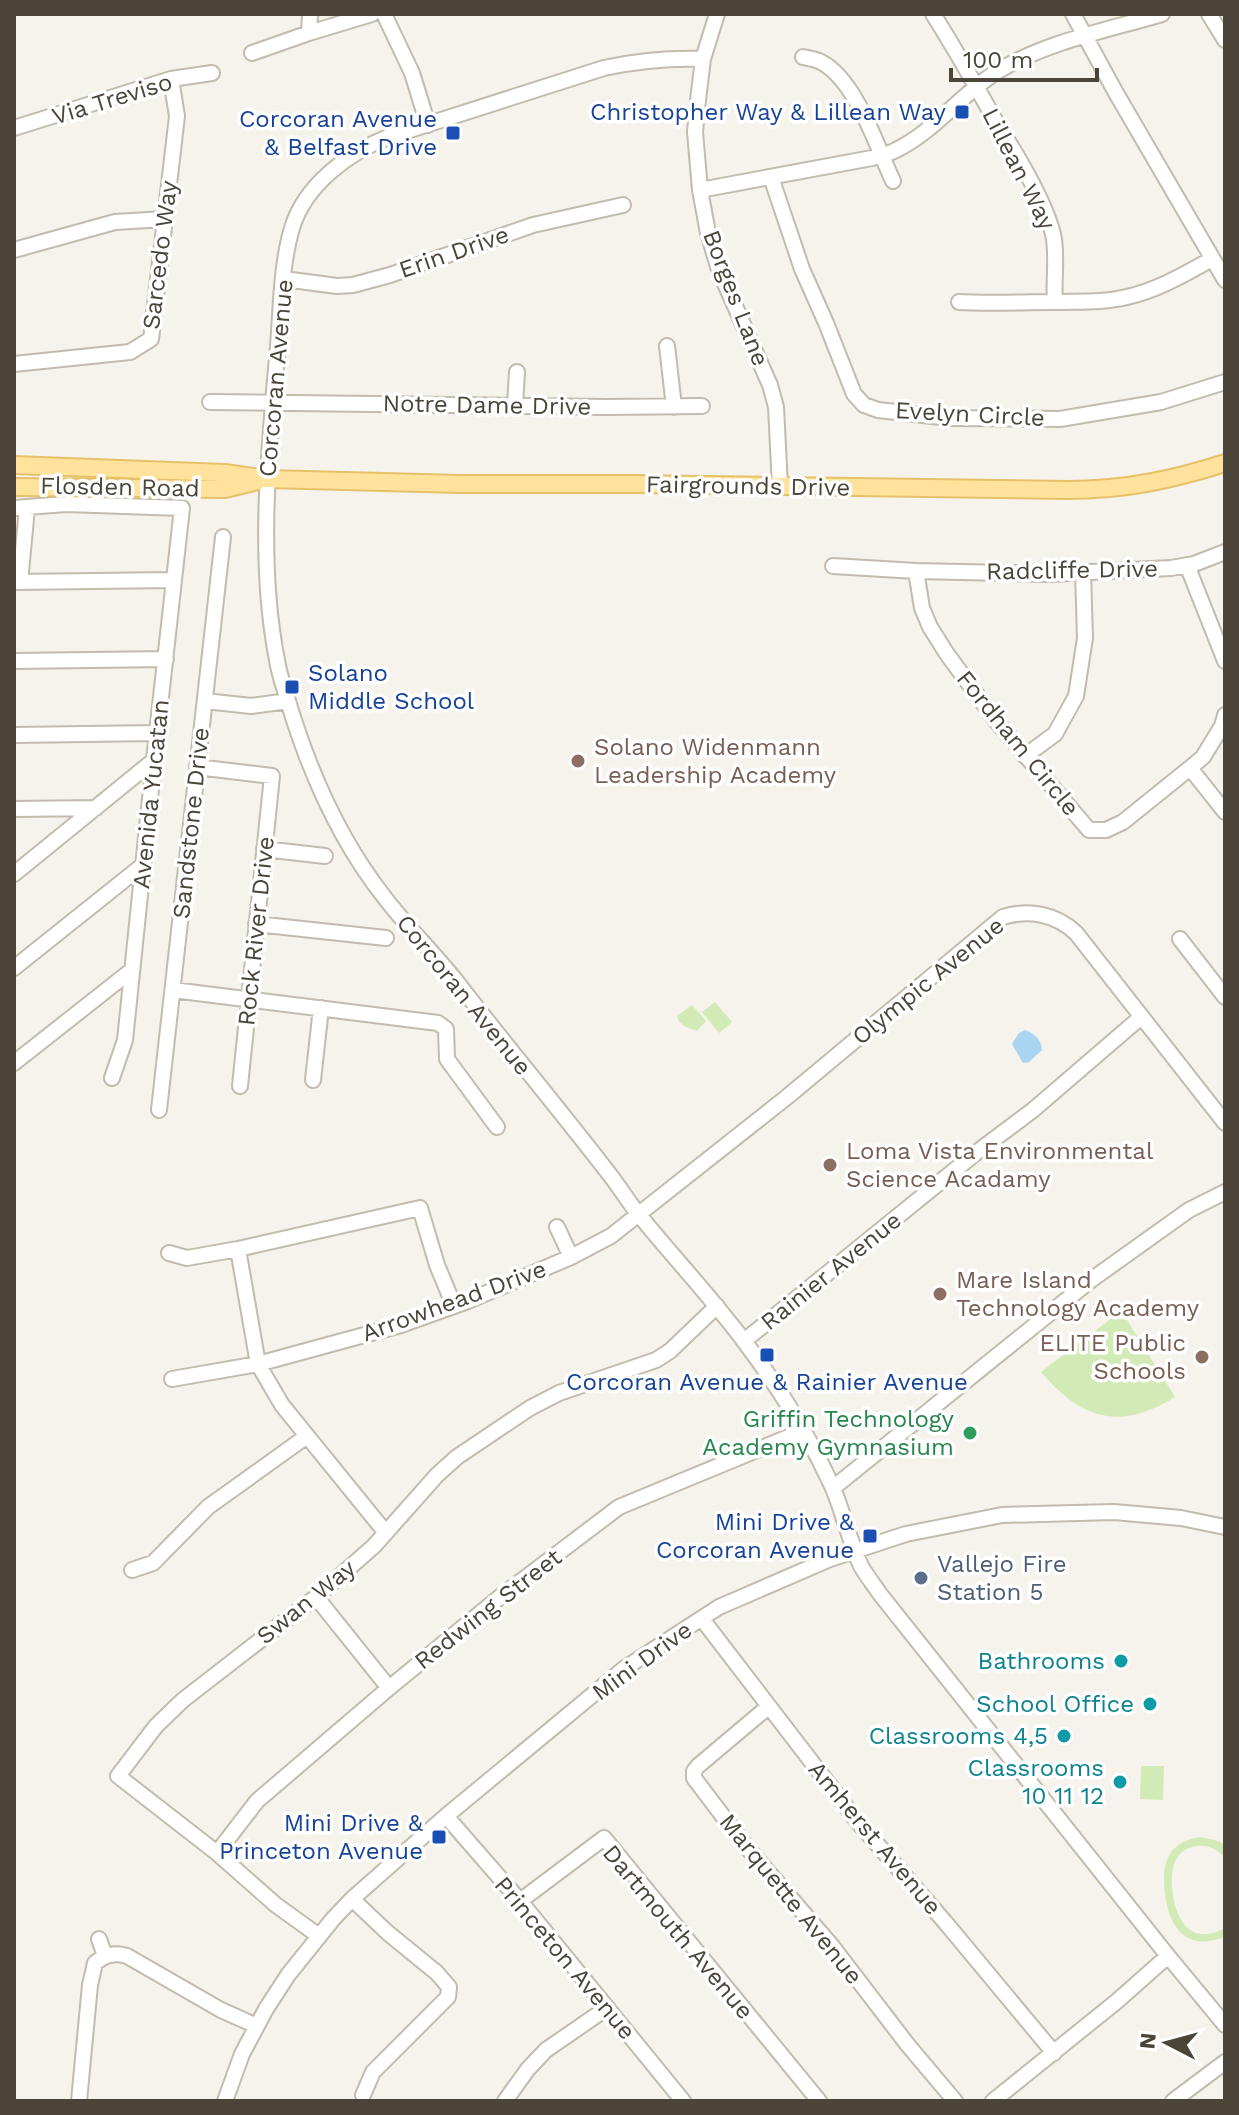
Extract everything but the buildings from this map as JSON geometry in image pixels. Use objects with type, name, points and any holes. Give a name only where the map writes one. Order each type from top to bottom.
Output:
[{"type":"main road","name":"Fairgrounds Drive","points":[[225,481],[267,479],[461,484],[1107,490],[1193,473],[1225,463]]},
{"type":"main road","name":"Flosden Road","points":[[14,465],[225,481]]},
{"type":"main road","name":"Flosden Road","points":[[14,487],[225,481]]},
{"type":"street","points":[[309,33],[310,14]]},
{"type":"street","points":[[252,53],[372,14]]},
{"type":"street","points":[[384,14],[412,73],[428,125]]},
{"type":"street","name":"Borges Lane","points":[[717,14],[703,59],[695,132],[700,190],[719,270],[770,385],[776,407],[780,487]]},
{"type":"street","name":"Lillean Way","points":[[933,14],[1017,156],[1048,219],[1054,237],[1055,302]]},
{"type":"street","points":[[1073,14],[1225,280]]},
{"type":"street","points":[[700,190],[895,150],[919,136],[998,71],[1028,55],[1162,14]]},
{"type":"street","points":[[1209,14],[1225,40]]},
{"type":"street","points":[[803,57],[820,61],[835,72],[861,108],[893,181]]},
{"type":"street","name":"Corcoran Avenue","points":[[703,59],[670,58],[604,68],[378,141],[323,179],[302,207],[295,222],[284,279],[267,479],[269,605],[277,661],[306,755],[327,806],[362,868],[612,1177],[639,1215],[744,1341],[803,1431],[833,1488],[862,1567],[880,1594],[1225,2025]]},
{"type":"street","name":"Via Treviso","points":[[14,128],[171,79],[212,73]]},
{"type":"street","name":"Sarcedo Way","points":[[14,360],[130,352],[151,339],[177,116],[171,79]]},
{"type":"street","name":"Evelyn Circle","points":[[771,177],[802,269],[854,394],[864,405],[878,410],[950,418],[1060,419],[1161,402],[1225,382]]},
{"type":"street","name":"Erin Drive","points":[[284,279],[353,285],[533,225],[623,205]]},
{"type":"street","points":[[14,250],[115,222],[165,219]]},
{"type":"street","points":[[959,302],[1102,302],[1175,280],[1212,259]]},
{"type":"street","points":[[667,346],[674,407]]},
{"type":"street","points":[[515,405],[517,372]]},
{"type":"street","name":"Notre Dame Drive","points":[[210,402],[702,406]]},
{"type":"street","name":"Avenida Yucatan","points":[[20,508],[66,504],[182,508],[125,1040],[112,1078]]},
{"type":"street","points":[[20,508],[17,582],[173,580]]},
{"type":"street","name":"Sandstone Drive","points":[[159,1110],[223,537]]},
{"type":"street","name":"Radcliffe Drive","points":[[833,566],[1050,574],[1171,568],[1225,552]]},
{"type":"street","points":[[1187,565],[1225,661]]},
{"type":"street","name":"Fordham Circle","points":[[916,571],[922,608],[930,627],[997,722],[1089,830],[1106,830],[1123,822],[1190,768],[1203,757],[1222,726],[1225,715]]},
{"type":"street","points":[[1025,756],[1055,734],[1076,696],[1085,638],[1083,572]]},
{"type":"street","points":[[14,661],[166,659]]},
{"type":"street","points":[[205,701],[251,706],[288,701]]},
{"type":"street","points":[[14,735],[157,733]]},
{"type":"street","points":[[14,874],[153,761]]},
{"type":"street","name":"Rock River Drive","points":[[197,767],[272,776],[240,1086]]},
{"type":"street","points":[[1190,768],[1225,812]]},
{"type":"street","points":[[14,809],[96,808]]},
{"type":"street","points":[[264,849],[325,856]]},
{"type":"street","points":[[14,968],[143,865]]},
{"type":"street","name":"Olympic Avenue","points":[[639,1215],[787,1097],[1003,917],[1014,913],[1049,916],[1064,922],[1076,933],[1225,1123]]},
{"type":"street","points":[[256,924],[386,938]]},
{"type":"street","points":[[1180,939],[1225,997]]},
{"type":"street","points":[[14,1063],[132,970]]},
{"type":"street","points":[[173,990],[438,1023],[446,1029],[447,1059],[497,1127]]},
{"type":"street","points":[[313,1080],[321,1008]]},
{"type":"street","name":"Rainier Avenue","points":[[744,1341],[1033,1110],[1140,1018]]},
{"type":"street","points":[[833,1488],[1103,1271],[1189,1210],[1225,1192]]},
{"type":"street","points":[[169,1253],[187,1258],[238,1249],[420,1208],[437,1265],[454,1306]]},
{"type":"street","name":"Arrowhead Drive","points":[[172,1379],[258,1364],[401,1325],[571,1257],[611,1236],[639,1215]]},
{"type":"street","points":[[557,1227],[571,1257]]},
{"type":"street","points":[[238,1249],[258,1364],[282,1405],[386,1533]]},
{"type":"street","name":"Swan Way","points":[[319,1936],[276,1905],[217,1853],[118,1776],[156,1726],[183,1700],[316,1597],[374,1546],[437,1475],[477,1442],[559,1393],[656,1360],[670,1351],[717,1306]]},
{"type":"street","name":"Redwing Street","points":[[217,1853],[257,1801],[500,1597],[619,1507],[803,1431]]},
{"type":"street","points":[[132,1570],[153,1563],[208,1507],[307,1436]]},
{"type":"street","name":"Mini Drive","points":[[225,2101],[242,2054],[288,1975],[352,1899],[446,1816],[625,1668],[719,1607],[855,1550],[906,1534],[1002,1515],[1114,1512],[1181,1518],[1225,1527]]},
{"type":"street","points":[[316,1597],[389,1688]]},
{"type":"street","name":"Amherst Avenue","points":[[702,1619],[857,1821],[1054,2053]]},
{"type":"street","name":"Marquette Avenue","points":[[768,1707],[698,1766],[694,1778],[744,1844],[832,1946],[955,2101]]},
{"type":"street","name":"Princeton Avenue","points":[[446,1816],[520,1901],[683,2101]]},
{"type":"street","name":"Dartmouth Avenue","points":[[520,1901],[604,1838],[819,2101]]},
{"type":"street","points":[[352,1899],[449,1987],[448,1997],[373,2072],[363,2095]]},
{"type":"street","points":[[99,1939],[105,1956]]},
{"type":"street","points":[[79,2101],[90,1985],[95,1963],[105,1956],[118,1953],[127,1956],[221,2010],[257,2026]]},
{"type":"street","points":[[993,2101],[1168,1956]]},
{"type":"street","points":[[505,2101],[546,2050],[607,2008]]},
{"type":"street","points":[[1173,2101],[1225,2062]]},
{"type":"green space","points":[[715,1002],[732,1022],[719,1033],[702,1012]]},
{"type":"green space","points":[[692,1005],[706,1021],[697,1031],[682,1024],[677,1016]]},
{"type":"green space","points":[[1112,1318],[1127,1320],[1175,1397],[1137,1414],[1119,1417],[1103,1415],[1072,1401],[1041,1372]]},
{"type":"green space","points":[[1141,1766],[1164,1766],[1163,1800],[1140,1799]]},
{"type":"green space","points":[[1200,1837],[1219,1841],[1225,1846],[1225,1858],[1209,1847],[1188,1848],[1174,1865],[1172,1888],[1179,1916],[1189,1929],[1204,1934],[1225,1928],[1225,1937],[1212,1941],[1191,1939],[1176,1927],[1165,1894],[1164,1874],[1169,1856],[1180,1844]]},
{"type":"water","points":[[1025,1030],[1037,1037],[1042,1050],[1029,1062],[1023,1063],[1012,1044]]},
{"type":"place","name":"Christopher Way & Lillean Way","points":[[962,112]]},
{"type":"place","name":"Corcoran Avenue & Belfast Drive","points":[[453,133]]},
{"type":"place","name":"Solano Middle School","points":[[292,687]]},
{"type":"place","name":"Solano Widenmann Leadership Academy","points":[[578,761]]},
{"type":"place","name":"Loma Vista Environmental Science Acadamy","points":[[830,1165]]},
{"type":"place","name":"Mare Island Technology Academy","points":[[940,1294]]},
{"type":"place","name":"Corcoran Avenue & Rainier Avenue","points":[[767,1355]]},
{"type":"place","name":"ELITE Public Schools","points":[[1202,1357]]},
{"type":"place","name":"Griffin Technology Academy Gymnasium","points":[[970,1433]]},
{"type":"place","name":"Mini Drive & Corcoran Avenue","points":[[870,1536]]},
{"type":"place","name":"Vallejo Fire Station 5","points":[[921,1578]]},
{"type":"place","name":"Bathrooms","points":[[1121,1661]]},
{"type":"place","name":"School Office","points":[[1150,1704]]},
{"type":"place","name":"Classrooms 4,5","points":[[1064,1736]]},
{"type":"place","name":"Classrooms 10 11 12","points":[[1120,1782]]},
{"type":"place","name":"Mini Drive & Princeton Avenue","points":[[439,1837]]}]
